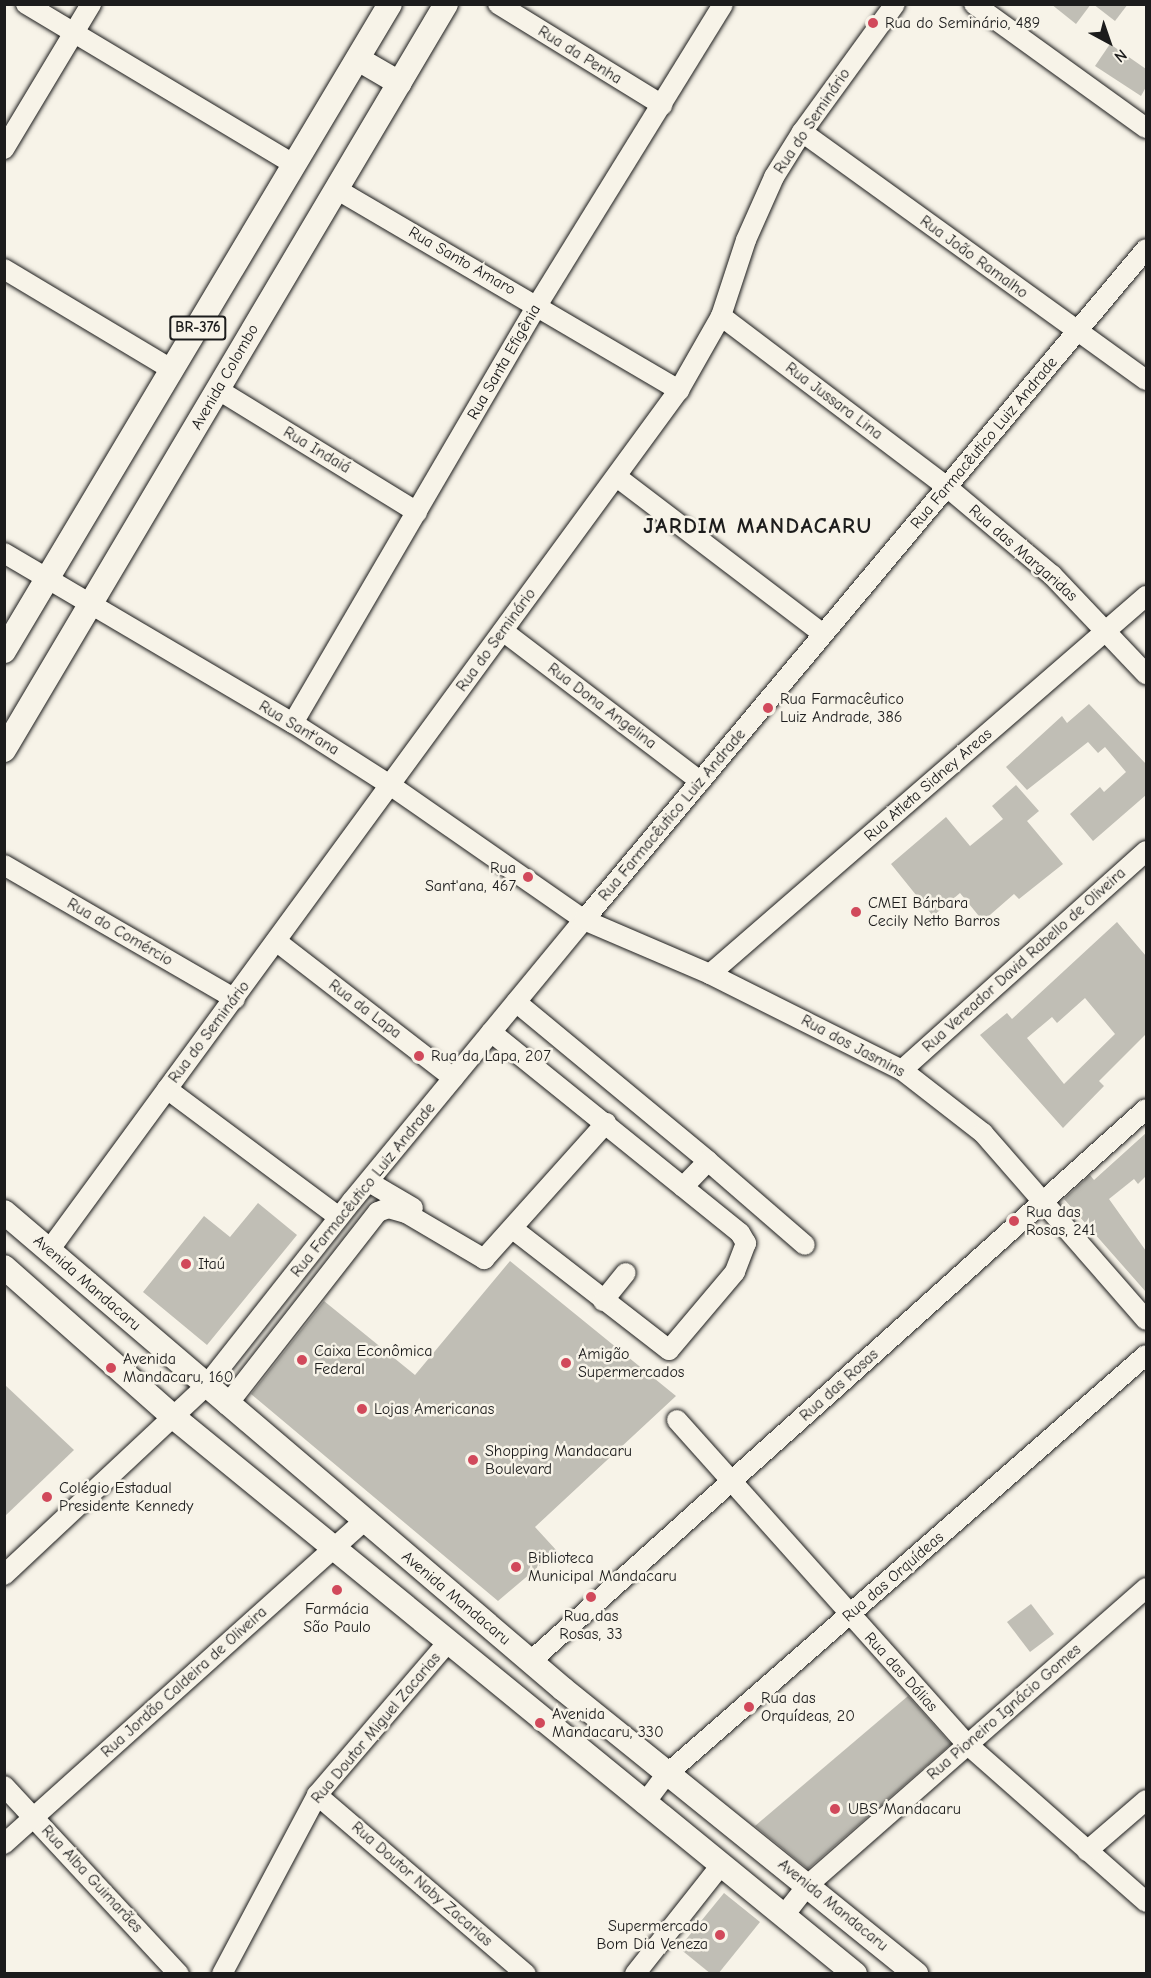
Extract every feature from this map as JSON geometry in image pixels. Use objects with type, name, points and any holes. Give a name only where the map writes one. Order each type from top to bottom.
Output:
[{"type":"main road","name":"BR-376","points":[[4,651],[390,4]]},
{"type":"main road","name":"Avenida Colombo","points":[[4,750],[446,4]]},
{"type":"main road","points":[[358,59],[399,83]]},
{"type":"main road","name":"Avenida Mandacaru","points":[[4,1212],[50,1249],[227,1406],[531,1661],[667,1774],[916,1974]]},
{"type":"main road","points":[[4,1267],[176,1419],[644,1804],[785,1914],[855,1974]]},
{"type":"street","points":[[26,4],[295,165]]},
{"type":"street","points":[[4,149],[91,4]]},
{"type":"street","name":"Rua da Penha","points":[[498,4],[662,105]]},
{"type":"street","name":"Rua Santa Efigênia","points":[[292,723],[538,304],[723,4]]},
{"type":"street","name":"Rua do Seminário","points":[[50,1249],[679,390],[721,316],[757,211],[802,132],[895,4]]},
{"type":"street","points":[[974,4],[1146,128]]},
{"type":"street","name":"Rua João Ramalho","points":[[802,132],[1146,380]]},
{"type":"street","name":"Rua Santo Amaro","points":[[336,189],[538,304],[679,390]]},
{"type":"street","name":"Rua Farmacêutico Luiz Andrade","points":[[4,1575],[176,1419],[206,1387],[339,1217],[453,1078],[822,633],[1078,333],[1146,249]]},
{"type":"street","points":[[4,269],[173,370]]},
{"type":"street","name":"Rua Jussara Lina","points":[[721,316],[947,487]]},
{"type":"street","name":"Rua Indaiá","points":[[217,389],[417,512]]},
{"type":"street","points":[[617,477],[822,633]]},
{"type":"street","name":"Rua das Margaridas","points":[[947,487],[1052,575],[1107,630],[1146,675]]},
{"type":"street","name":"Rua Sant'ana","points":[[4,553],[292,723],[390,785],[584,920]]},
{"type":"street","name":"Rua Atleta Sidney Areas","points":[[710,974],[1146,596]]},
{"type":"street","name":"Rua Dona Angelina","points":[[503,631],[700,781]]},
{"type":"street","name":"Rua Vereador David Rabello de Oliveira","points":[[902,1070],[1146,851]]},
{"type":"street","name":"Rua do Comércio","points":[[4,865],[235,999]]},
{"type":"street","name":"Rua dos Jasmins","points":[[584,920],[710,974],[902,1070],[983,1132],[1044,1199],[1146,1320]]},
{"type":"street","name":"Rua da Lapa","points":[[276,941],[453,1078]]},
{"type":"street","points":[[516,1002],[708,1161],[805,1245]]},
{"type":"street","points":[[491,1032],[606,1123],[746,1243],[735,1272],[669,1350],[513,1229]]},
{"type":"street","points":[[167,1089],[339,1217]]},
{"type":"street","name":"Rua das Rosas","points":[[531,1661],[1146,1109]]},
{"type":"street","points":[[227,1406],[378,1212],[388,1208],[406,1213],[484,1259],[606,1123]]},
{"type":"street","points":[[683,1187],[708,1161]]},
{"type":"street","points":[[369,1182],[490,1253]]},
{"type":"street","points":[[603,1301],[626,1273]]},
{"type":"street","name":"Rua das Orquídeas","points":[[644,1804],[667,1774],[1146,1355]]},
{"type":"street","name":"Rua das Dálias","points":[[677,1420],[733,1480],[849,1615],[967,1744],[1146,1902]]},
{"type":"street","name":"Rua Jordão Caldeira de Oliveira","points":[[4,1844],[364,1521]]},
{"type":"street","name":"Rua Pioneiro Ignácio Gomes","points":[[785,1914],[808,1885],[1146,1588]]},
{"type":"street","name":"Rua Doutor Miguel Zacarias","points":[[222,1974],[317,1795],[448,1642]]},
{"type":"street","name":"Rua Alba Guimarães","points":[[4,1786],[179,1974]]},
{"type":"street","name":"Rua Doutor Naby Zacarias","points":[[317,1795],[526,1974]]},
{"type":"street","points":[[1087,1851],[1146,1800]]},
{"type":"street","points":[[635,1974],[722,1864]]},
{"type":"building","points":[[1051,4],[1091,4],[1076,24]]},
{"type":"building","points":[[1093,4],[1128,4],[1115,21]]},
{"type":"building","points":[[1110,44],[1146,69],[1146,87],[1141,96],[1095,66]]},
{"type":"building","points":[[1089,704],[1146,764],[1146,795],[1093,841],[1070,814],[1100,787],[1104,792],[1126,772],[1105,747],[1098,753],[1088,742],[1027,790],[1006,767],[1062,716],[1067,723]]},
{"type":"building","points":[[1016,785],[1039,811],[1027,821],[1063,864],[1019,899],[1014,894],[983,921],[960,893],[933,916],[891,864],[946,817],[970,846],[1003,819],[992,806]]},
{"type":"building","points":[[1117,922],[1146,956],[1146,1034],[1099,1081],[1104,1086],[1063,1128],[980,1035],[1007,1013],[1012,1019]],"holes":[[[1085,998],[1115,1034],[1064,1084],[1027,1038],[1052,1017],[1057,1023]]]},
{"type":"building","points":[[1146,1133],[1146,1176],[1138,1184],[1134,1179],[1109,1199],[1146,1251],[1146,1292],[1064,1199],[1090,1175],[1094,1180]]},
{"type":"building","points":[[258,1203],[297,1235],[207,1345],[143,1292],[204,1216],[230,1237]]},
{"type":"building","points":[[510,1261],[676,1396],[535,1527],[557,1551],[498,1601],[251,1394],[324,1301],[415,1375]]},
{"type":"building","points":[[4,1384],[74,1450],[4,1517]]},
{"type":"building","points":[[1031,1604],[1054,1634],[1030,1652],[1007,1622]]},
{"type":"building","name":"UBS Mandacaru","points":[[908,1696],[951,1744],[808,1869],[755,1826]]},
{"type":"building","name":"Supermercado Bom Dia Veneza","points":[[724,1893],[760,1922],[718,1974],[711,1974],[679,1948]]},
{"type":"place","name":"Rua do Seminário, 489","points":[[873,23]]},
{"type":"place","name":"Rua Farmacêutico Luiz Andrade, 386","points":[[768,708]]},
{"type":"place","name":"Rua Sant'ana, 467","points":[[528,877]]},
{"type":"place","name":"CMEI Bárbara Cecily Netto Barros","points":[[856,912]]},
{"type":"place","name":"Rua da Lapa, 207","points":[[419,1056]]},
{"type":"place","name":"Rua das Rosas, 241","points":[[1014,1221]]},
{"type":"place","name":"Itaú","points":[[186,1264]]},
{"type":"place","name":"Caixa Econômica Federal","points":[[302,1360]]},
{"type":"place","name":"Amigão Supermercados","points":[[566,1363]]},
{"type":"place","name":"Avenida Mandacaru, 160","points":[[111,1368]]},
{"type":"place","name":"Lojas Americanas","points":[[362,1409]]},
{"type":"place","name":"Shopping Mandacaru Boulevard","points":[[473,1460]]},
{"type":"place","name":"Colégio Estadual Presidente Kennedy","points":[[47,1497]]},
{"type":"place","name":"Biblioteca Municipal Mandacaru","points":[[516,1567]]},
{"type":"place","name":"Farmácia São Paulo","points":[[337,1590]]},
{"type":"place","name":"Rua das Rosas, 33","points":[[591,1597]]},
{"type":"place","name":"Rua das Orquídeas, 20","points":[[749,1707]]},
{"type":"place","name":"Avenida Mandacaru, 330","points":[[540,1723]]},
{"type":"place","name":"UBS Mandacaru","points":[[835,1809]]},
{"type":"place","name":"Supermercado Bom Dia Veneza","points":[[720,1935]]},
{"type":"district","name":"JARDIM MANDACARU","points":[[758,527]]}]
